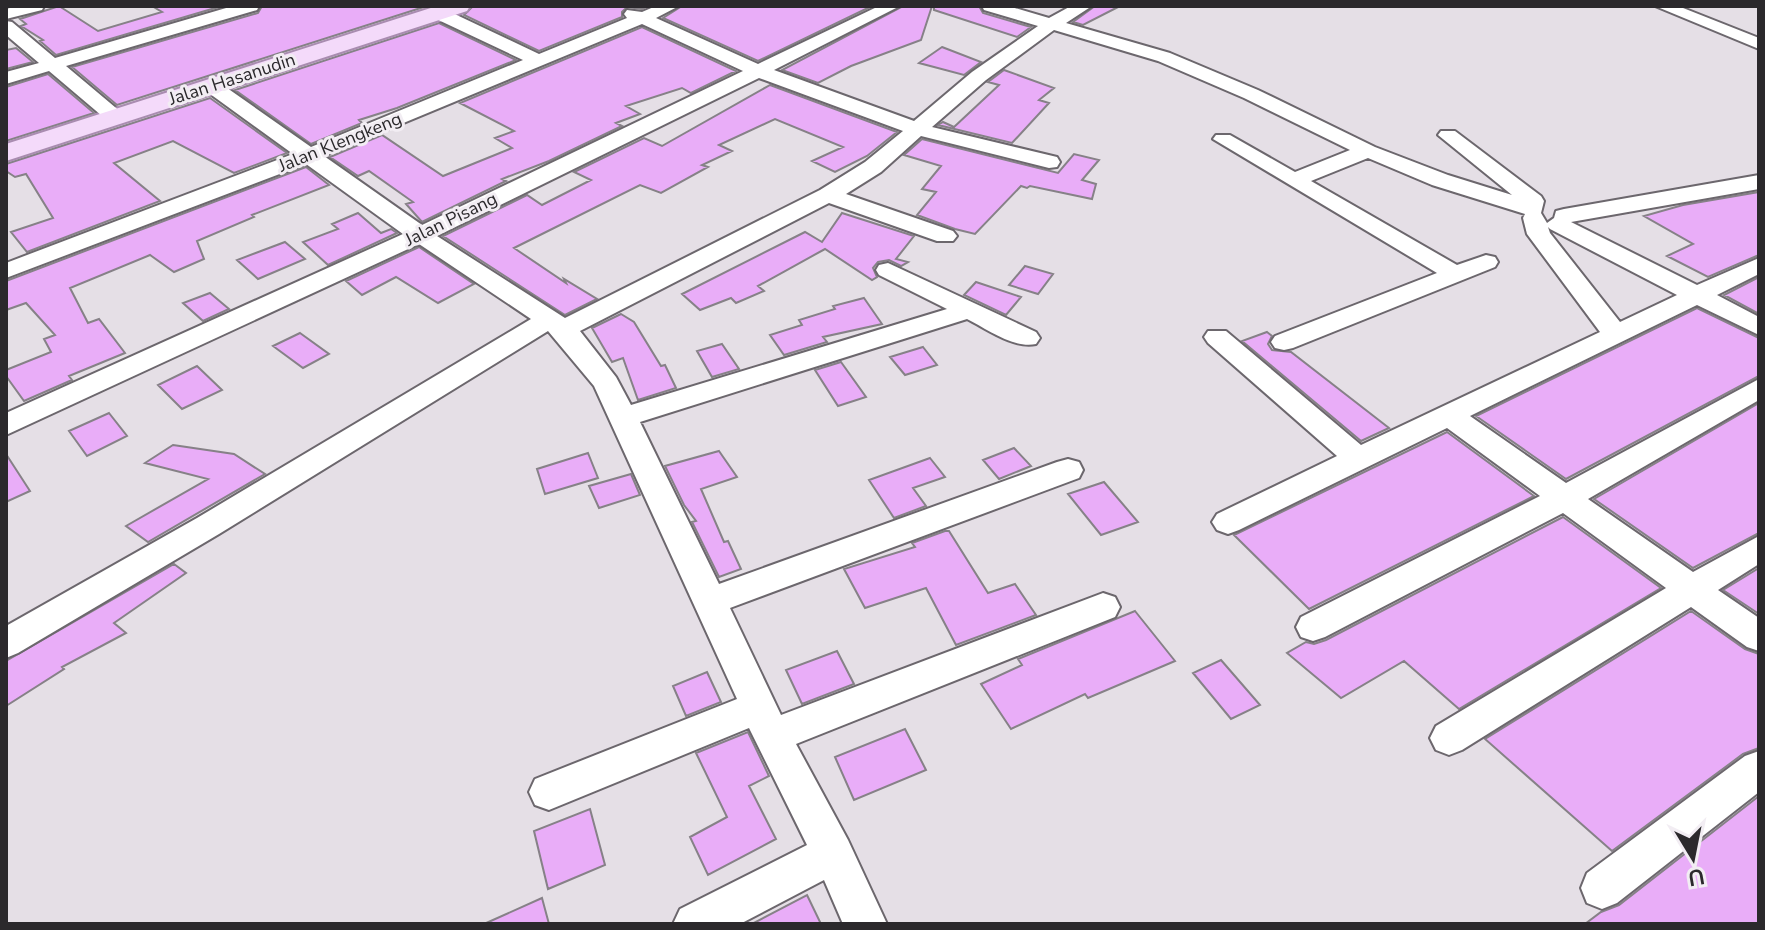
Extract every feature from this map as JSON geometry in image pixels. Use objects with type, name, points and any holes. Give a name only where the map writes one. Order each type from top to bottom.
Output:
[{"type":"main road","name":"Jalan Hasanudin","points":[[6,153],[448,9]]},
{"type":"street","points":[[6,14],[36,6]]},
{"type":"street","points":[[6,78],[251,6]]},
{"type":"street","points":[[617,6],[756,70],[916,129],[1049,162]]},
{"type":"street","name":"Jalan Klengkeng","points":[[6,271],[307,156],[535,59],[671,6]]},
{"type":"street","name":"Jalan Pisang","points":[[6,425],[420,235],[892,6]]},
{"type":"street","points":[[990,6],[1164,57],[1251,94],[1368,151],[1546,215],[1759,327]]},
{"type":"street","points":[[6,643],[556,324],[828,195],[873,167],[979,76],[1053,23],[1084,6]]},
{"type":"street","points":[[1663,6],[1759,44]]},
{"type":"street","points":[[448,9],[535,59]]},
{"type":"street","points":[[6,26],[115,117]]},
{"type":"street","points":[[213,87],[420,235],[556,324],[606,383],[865,924]]},
{"type":"street","points":[[1448,135],[1546,215],[1756,185]]},
{"type":"street","points":[[1223,139],[1456,274]]},
{"type":"street","points":[[1294,180],[1368,151]]},
{"type":"street","points":[[1414,169],[1478,159]]},
{"type":"street","points":[[828,195],[945,236]]},
{"type":"street","points":[[1546,215],[1539,234],[1615,334]]},
{"type":"street","points":[[1284,342],[1486,262]]},
{"type":"street","points":[[1228,522],[1759,265]]},
{"type":"street","points":[[888,270],[1027,338]]},
{"type":"street","points":[[623,417],[969,310]]},
{"type":"street","points":[[1217,337],[1360,460]]},
{"type":"street","points":[[1313,627],[1564,498],[1759,388]]},
{"type":"street","points":[[1450,416],[1759,637]]},
{"type":"street","points":[[710,601],[1068,470]]},
{"type":"street","points":[[1449,738],[1759,548]]},
{"type":"street","points":[[549,792],[1103,607]]},
{"type":"street","points":[[1602,888],[1759,769]]},
{"type":"street","points":[[695,924],[833,854]]},
{"type":"building","points":[[59,6],[98,31],[162,12],[152,6],[222,6],[56,55],[40,41],[43,40],[21,26],[26,24],[20,19]]},
{"type":"building","points":[[262,6],[427,6],[117,105],[72,67],[258,13]]},
{"type":"building","points":[[473,6],[648,6],[642,9],[627,7],[622,17],[539,51],[464,15]]},
{"type":"building","points":[[682,6],[872,6],[758,61],[663,18]]},
{"type":"building","points":[[903,6],[932,6],[921,40],[851,66],[818,83],[782,70]]},
{"type":"building","points":[[934,6],[979,6],[983,13],[1031,27],[1017,37],[934,10]]},
{"type":"building","points":[[1095,6],[1120,6],[1083,25],[1073,22]]},
{"type":"building","points":[[439,23],[516,60],[359,120],[362,123],[311,144],[235,90]]},
{"type":"building","points":[[642,27],[736,71],[691,93],[682,88],[626,106],[640,114],[616,123],[622,126],[549,161],[502,179],[506,181],[422,222],[406,204],[413,202],[369,171],[358,176],[330,157],[382,135],[443,176],[512,148],[495,138],[514,131],[460,103]]},
{"type":"building","points":[[942,47],[981,62],[964,75],[919,63]]},
{"type":"building","points":[[16,48],[33,62],[6,69],[6,50]]},
{"type":"building","points":[[1004,70],[1054,88],[1039,100],[1049,103],[1012,143],[938,125],[943,122],[954,127],[999,85],[988,82]]},
{"type":"building","points":[[48,74],[94,113],[6,141],[6,87]]},
{"type":"building","points":[[770,85],[897,132],[867,156],[835,172],[812,161],[843,147],[775,119],[719,145],[732,151],[702,165],[708,167],[661,193],[640,185],[514,248],[566,283],[564,279],[597,299],[565,315],[443,236],[527,195],[542,205],[591,180],[574,172],[644,138],[662,146]]},
{"type":"building","points":[[210,98],[287,153],[234,173],[173,141],[114,163],[160,201],[27,252],[11,232],[53,218],[26,174],[15,177],[6,171],[6,164]]},
{"type":"building","points":[[922,139],[1058,173],[1074,154],[1099,160],[1082,180],[1096,184],[1092,199],[1021,186],[975,234],[955,229],[917,215],[936,192],[922,189],[941,166],[904,155]]},
{"type":"building","points":[[306,167],[329,185],[252,215],[254,217],[197,241],[204,259],[174,272],[150,255],[70,288],[88,323],[99,319],[125,353],[69,376],[72,380],[24,401],[6,376],[6,370],[51,352],[44,339],[55,335],[26,303],[6,310],[6,281]]},
{"type":"building","points":[[1759,192],[1759,255],[1708,277],[1667,256],[1693,244],[1644,216],[1683,205]]},
{"type":"building","points":[[358,213],[381,233],[391,229],[397,233],[328,265],[303,242],[338,229],[332,224]]},
{"type":"building","points":[[842,213],[914,236],[896,259],[908,262],[901,266],[889,260],[878,262],[873,268],[877,277],[872,280],[825,249],[758,286],[764,291],[736,303],[731,298],[700,310],[682,294],[805,232],[822,242]]},
{"type":"building","points":[[285,242],[305,259],[258,279],[237,260]]},
{"type":"building","points":[[419,247],[474,284],[438,303],[396,277],[362,295],[346,281]]},
{"type":"building","points":[[1025,266],[1053,274],[1038,294],[1009,285]]},
{"type":"building","points":[[1759,277],[1759,314],[1724,295]]},
{"type":"building","points":[[976,282],[1021,297],[1006,315],[964,295]]},
{"type":"building","points":[[210,293],[229,309],[203,321],[183,303]]},
{"type":"building","points":[[864,298],[882,324],[823,337],[827,342],[784,355],[770,335],[802,325],[799,320],[835,309],[833,306]]},
{"type":"building","points":[[1697,308],[1759,338],[1759,376],[1566,479],[1476,416]]},
{"type":"building","points":[[621,314],[634,322],[661,366],[665,365],[676,388],[638,400],[623,358],[612,362],[592,328]]},
{"type":"building","points":[[1267,332],[1272,336],[1268,344],[1272,350],[1291,352],[1389,428],[1361,441],[1242,341]]},
{"type":"building","points":[[300,333],[329,354],[303,368],[273,346]]},
{"type":"building","points":[[722,344],[739,369],[712,377],[697,351]]},
{"type":"building","points":[[923,347],[937,365],[905,375],[890,357]]},
{"type":"building","points":[[841,362],[866,397],[838,406],[815,370]]},
{"type":"building","points":[[197,366],[222,390],[182,409],[158,385]]},
{"type":"building","points":[[1759,403],[1759,533],[1693,568],[1594,499]]},
{"type":"building","points":[[109,413],[127,436],[87,456],[69,431]]},
{"type":"building","points":[[1447,432],[1534,496],[1309,609],[1234,535]]},
{"type":"building","points":[[173,445],[234,454],[265,474],[148,542],[126,526],[208,479],[145,463]]},
{"type":"building","points":[[1014,448],[1031,466],[999,479],[983,460]]},
{"type":"building","points":[[719,451],[737,477],[701,489],[724,542],[728,541],[741,569],[719,577],[692,522],[696,521],[684,505],[665,466]]},
{"type":"building","points":[[588,453],[598,478],[545,494],[537,469]]},
{"type":"building","points":[[6,454],[30,491],[6,502]]},
{"type":"building","points":[[930,458],[945,477],[913,488],[926,506],[894,518],[869,480]]},
{"type":"building","points":[[631,474],[640,495],[599,508],[589,486]]},
{"type":"building","points":[[1104,482],[1138,522],[1101,535],[1068,494]]},
{"type":"building","points":[[1563,517],[1661,588],[1459,709],[1404,661],[1341,698],[1287,653],[1306,642],[1314,644],[1326,640]]},
{"type":"building","points":[[949,531],[988,593],[1015,584],[1036,615],[956,645],[926,588],[865,608],[844,569],[915,547],[912,543]]},
{"type":"building","points":[[174,564],[186,573],[114,623],[126,633],[62,667],[64,669],[6,706],[6,661]]},
{"type":"building","points":[[1759,568],[1759,614],[1723,590]]},
{"type":"building","points":[[1135,611],[1175,661],[1088,698],[1085,694],[1011,729],[981,684],[1022,665],[1018,659]]},
{"type":"building","points":[[1691,611],[1745,649],[1759,654],[1759,748],[1743,754],[1612,851],[1485,739]]},
{"type":"building","points":[[837,651],[854,684],[802,704],[786,670]]},
{"type":"building","points":[[1221,660],[1260,705],[1231,719],[1193,673]]},
{"type":"building","points":[[707,672],[721,702],[686,716],[673,686]]},
{"type":"building","points":[[905,729],[926,770],[854,800],[835,757]]},
{"type":"building","points":[[748,732],[769,776],[749,786],[776,839],[708,875],[690,837],[727,817],[696,753]]},
{"type":"building","points":[[1759,796],[1759,924],[1585,924],[1601,912],[1619,905]]},
{"type":"building","points":[[590,809],[605,865],[548,889],[534,831]]},
{"type":"building","points":[[807,895],[821,924],[752,924]]},
{"type":"building","points":[[542,898],[549,924],[484,924]]}]
